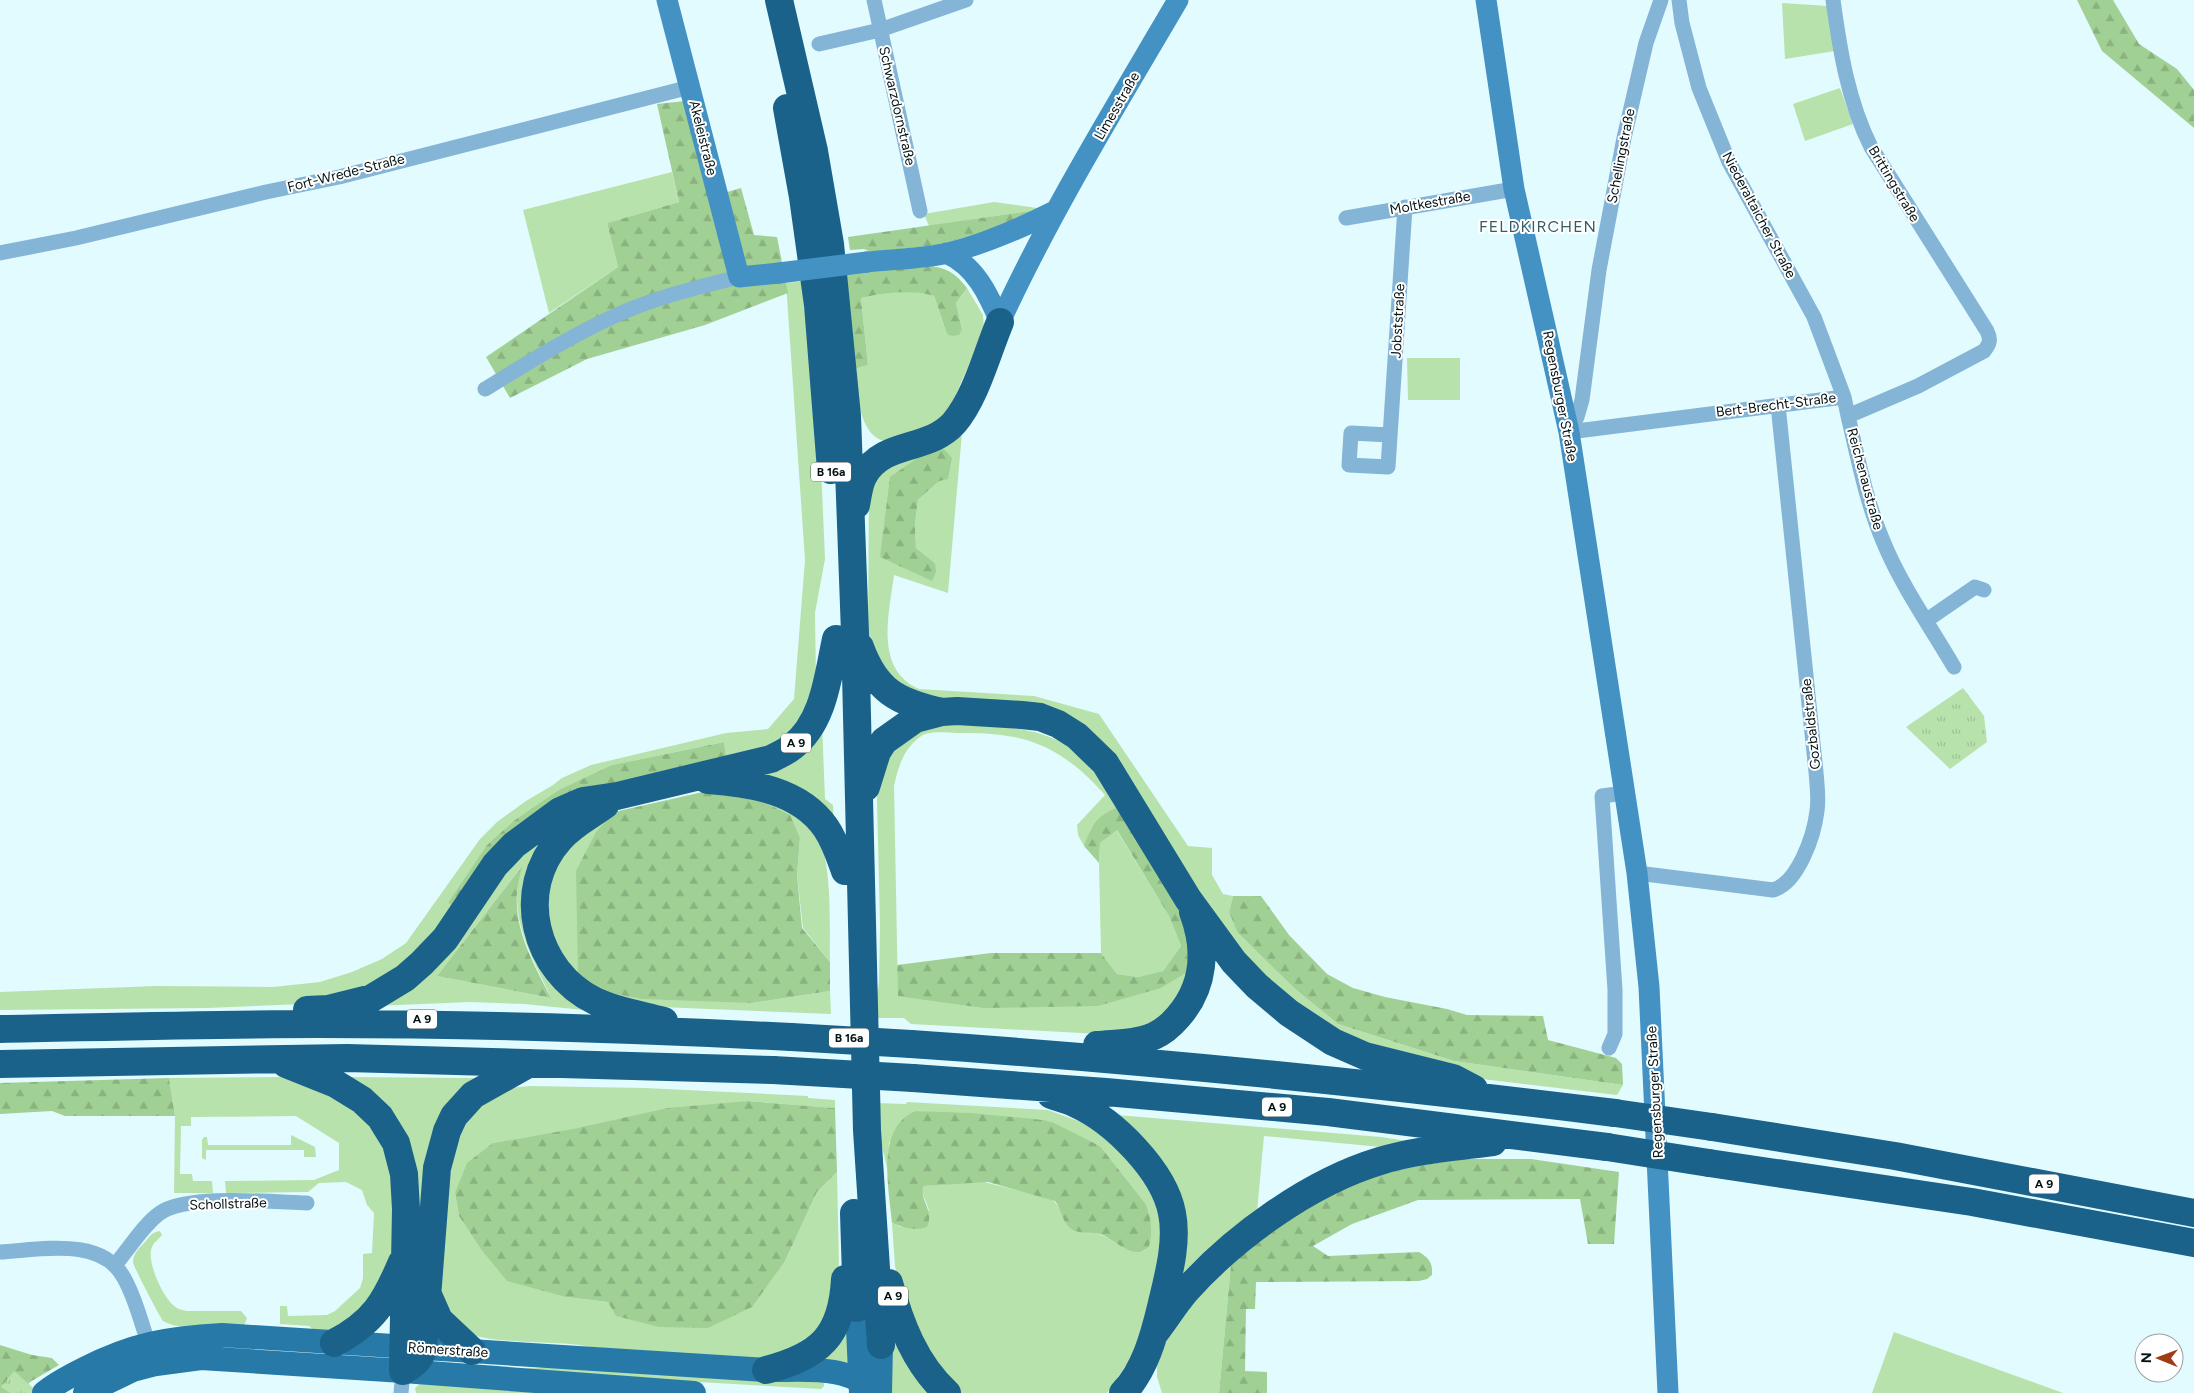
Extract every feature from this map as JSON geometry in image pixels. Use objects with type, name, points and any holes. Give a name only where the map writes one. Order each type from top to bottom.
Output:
[{"type":"highway","name":"B 16a","points":[[761,0],[785,100],[803,197],[818,305],[832,494],[860,812],[862,1195],[857,1308]]},
{"type":"highway","name":"B 16a","points":[[779,0],[814,151],[829,234],[838,303],[847,416],[852,533],[846,636],[845,871],[862,1195],[881,1345]]},
{"type":"highway","points":[[852,533],[863,476],[879,458],[890,452],[926,443],[942,434],[954,422],[968,402],[1000,322]]},
{"type":"highway","points":[[847,416],[866,438],[890,452]]},
{"type":"highway","name":"A 9","points":[[846,636],[875,678],[890,693],[915,706],[942,712],[1005,713],[1040,718],[1058,724],[1077,736],[1090,747],[1113,774],[1188,899],[1234,962],[1257,986],[1307,1026],[1333,1042],[1365,1056],[1453,1078],[1474,1089]]},
{"type":"highway","name":"A 9","points":[[161,1026],[254,1017],[288,1011],[328,1009],[372,998],[422,963],[445,939],[495,865],[514,845],[560,811],[583,801],[617,796],[771,759],[791,748],[803,736],[816,717],[846,636]]},
{"type":"highway","name":"A 9","points":[[860,812],[871,769],[877,752],[884,741],[915,719],[942,712]]},
{"type":"highway","name":"A 9","points":[[690,779],[738,783],[773,790],[804,805],[827,829],[845,871]]},
{"type":"highway","name":"A 9","points":[[617,796],[593,814],[578,822],[560,839],[544,862],[538,875],[535,891],[535,921],[546,952],[555,969],[582,994],[596,1001],[683,1027]]},
{"type":"highway","name":"A 9","points":[[1063,1047],[1130,1042],[1146,1038],[1164,1030],[1180,1015],[1196,992],[1202,966],[1198,924],[1188,899]]},
{"type":"highway","name":"A 9","points":[[254,1017],[386,1018],[683,1027],[1063,1047],[1474,1089],[1519,1101]]},
{"type":"highway","name":"A 9","points":[[0,1029],[318,1024],[791,1033]]},
{"type":"highway","name":"A 9","points":[[910,1040],[1092,1056],[1519,1101],[1615,1113],[1895,1156],[2194,1213]]},
{"type":"highway","name":"A 9","points":[[0,1064],[367,1058],[773,1070],[1024,1086],[1328,1112],[1607,1147],[1972,1202],[2194,1243]]},
{"type":"highway","name":"A 9","points":[[274,1059],[336,1084],[350,1092],[371,1108],[388,1128],[398,1150],[404,1174],[408,1365]]},
{"type":"highway","points":[[408,1365],[428,1295],[437,1168],[450,1123],[473,1095],[531,1062]]},
{"type":"highway","name":"A 9","points":[[1024,1086],[1077,1104],[1102,1120],[1130,1144],[1161,1185],[1172,1214],[1171,1265],[1154,1334],[1144,1358],[1123,1393]]},
{"type":"highway","name":"A 9","points":[[1154,1334],[1186,1291],[1218,1260],[1273,1215],[1306,1194],[1380,1161],[1410,1154],[1529,1137]]},
{"type":"highway","name":"A 9","points":[[862,1195],[898,1316],[926,1370],[947,1393]]},
{"type":"highway","points":[[766,1370],[787,1365],[813,1352],[826,1340],[836,1326],[842,1307],[862,1195]]},
{"type":"highway","name":"A 9","points":[[334,1343],[356,1329],[380,1307],[390,1290],[406,1252]]},
{"type":"highway","points":[[428,1295],[439,1320],[472,1351]]},
{"type":"main road","name":"B 16a","points":[[857,1308],[864,1391]]},
{"type":"main road","name":"Römerstraße","points":[[85,1393],[133,1370],[152,1354],[184,1338],[222,1335],[334,1343],[408,1365],[472,1351],[766,1370],[832,1372],[853,1377],[864,1391]]},
{"type":"main road","points":[[864,1391],[881,1345]]},
{"type":"main road","name":"Römerstraße","points":[[44,1393],[68,1377],[114,1354],[152,1354],[201,1358],[408,1365],[694,1393]]},
{"type":"street","name":"Akeleistraße","points":[[667,0],[739,277]]},
{"type":"street","name":"Schwarzdornstraße","points":[[874,0],[920,211]]},
{"type":"street","points":[[819,44],[880,30],[966,0]]},
{"type":"street","name":"Limesstraße","points":[[1000,322],[1025,267],[1055,210],[1178,0]]},
{"type":"street","name":"Regensburger Straße","points":[[1486,0],[1514,189],[1569,432],[1637,872],[1650,1004],[1668,1393]]},
{"type":"street","name":"Schellingstraße","points":[[1569,432],[1578,417],[1582,400],[1602,251],[1624,138],[1641,63],[1661,0]]},
{"type":"street","name":"Niederaltaicher Straße","points":[[1679,0],[1682,23],[1700,88],[1729,162],[1814,317],[1844,397]]},
{"type":"street","name":"Brittingstraße","points":[[1833,0],[1846,81],[1861,127],[1886,171],[1987,331],[1990,342],[1984,351]]},
{"type":"street","points":[[1654,18],[1669,18],[1682,23]]},
{"type":"street","name":"Fort-Wrede-Straße","points":[[0,253],[76,238],[339,177],[690,87]]},
{"type":"street","name":"Moltkestraße","points":[[1346,218],[1514,189]]},
{"type":"street","name":"Jobststraße","points":[[1390,436],[1405,207]]},
{"type":"street","points":[[486,389],[567,340],[620,313],[695,288],[739,277],[946,253],[981,243],[1022,227],[1055,210]]},
{"type":"street","points":[[946,253],[959,259],[977,277],[991,300],[1000,322]]},
{"type":"street","name":"Bert-Brecht-Straße","points":[[1569,432],[1844,397],[1848,416],[1918,386],[1984,351]]},
{"type":"street","name":"Gozbaldstraße","points":[[1637,872],[1773,890],[1782,888],[1806,849],[1815,826],[1817,786],[1778,405]]},
{"type":"street","name":"Reichenaustraße","points":[[1848,416],[1874,518],[1901,579],[1954,667]]},
{"type":"street","points":[[1927,620],[1975,587],[1984,590]]},
{"type":"street","points":[[1609,1048],[1615,1034],[1615,990],[1602,796],[1624,793]]},
{"type":"street","name":"Schollstraße","points":[[115,1265],[152,1220],[167,1208],[215,1201],[307,1203]]},
{"type":"street","points":[[0,1252],[59,1248],[84,1250],[100,1256],[115,1265],[130,1291],[152,1354]]},
{"type":"green space","points":[[2077,0],[2113,0],[2139,44],[2177,69],[2194,90],[2194,128],[2102,51]]},
{"type":"green space","points":[[1782,3],[1828,6],[1835,51],[1785,59]]},
{"type":"green space","points":[[1840,88],[1853,124],[1805,141],[1793,104]]},
{"type":"green space","points":[[685,101],[710,197],[741,188],[754,235],[777,237],[788,293],[705,325],[587,359],[510,398],[486,357],[618,267],[607,223],[679,202],[657,104]]},
{"type":"green space","points":[[672,172],[679,202],[607,223],[618,267],[549,313],[523,210]]},
{"type":"green space","points":[[994,202],[1044,209],[929,226],[924,214]]},
{"type":"green space","points":[[1044,209],[999,228],[938,245],[871,252],[864,249],[850,250],[848,237]]},
{"type":"green space","points":[[919,264],[952,273],[967,288],[956,303],[962,329],[959,335],[952,336],[947,334],[934,296],[907,292],[861,298],[868,365],[854,369],[845,273]]},
{"type":"green space","points":[[808,281],[825,559],[815,613],[816,681],[812,707],[780,746],[727,762],[724,742],[612,765],[448,903],[457,910],[396,977],[328,1003],[207,1008],[0,1010],[0,992],[156,986],[273,987],[320,982],[352,972],[382,959],[406,943],[480,839],[497,822],[562,778],[591,765],[726,733],[768,729],[794,699],[805,560],[786,283]]},
{"type":"green space","points":[[967,288],[983,315],[984,329],[948,413],[935,422],[899,439],[892,441],[881,440],[866,426],[859,402],[854,369],[868,365],[861,298],[907,292],[934,296],[947,334],[962,329],[956,303]]},
{"type":"green space","points":[[1407,358],[1460,358],[1460,400],[1408,400]]},
{"type":"green space","points":[[962,433],[948,593],[894,575],[889,606],[888,639],[890,654],[895,668],[905,680],[919,689],[1034,696],[1099,714],[1188,846],[1212,848],[1212,875],[1223,894],[1233,896],[1229,912],[1237,932],[1295,989],[1338,1024],[1454,1061],[1623,1085],[1617,1095],[1482,1079],[1346,1042],[1257,978],[1085,732],[906,697],[871,652],[868,631],[869,485],[876,473],[929,450],[880,557],[935,563],[916,548],[915,524],[918,500],[939,481],[942,447]]},
{"type":"green space","points":[[942,447],[952,458],[948,479],[939,481],[918,500],[915,524],[916,548],[935,563],[936,572],[932,581],[880,557],[890,477],[929,450]]},
{"type":"green space","points":[[1963,688],[1984,716],[1987,742],[1950,769],[1906,727]]},
{"type":"green space","points":[[822,722],[825,799],[833,805],[834,831],[746,772]]},
{"type":"green space","points":[[955,723],[1007,727],[1041,734],[1057,740],[1085,760],[1121,806],[1091,828],[1084,846],[1078,835],[1077,825],[1105,795],[1072,764],[1056,753],[1039,744],[1022,739],[981,733],[933,733],[924,735],[914,742],[902,759],[894,786],[898,995],[982,1008],[1187,972],[1192,975],[1158,1024],[1100,1034],[911,1024],[904,1018],[873,1018],[879,983],[880,925],[877,801],[878,778],[883,760],[908,733]]},
{"type":"green space","points":[[724,742],[727,762],[589,791],[457,910],[448,903],[487,845],[515,820],[559,790],[612,765]]},
{"type":"green space","points":[[703,792],[747,794],[790,815],[800,838],[797,875],[802,928],[830,962],[830,991],[752,1003],[642,999],[606,992],[578,975],[576,871],[596,832],[614,812]]},
{"type":"green space","points":[[747,794],[802,815],[807,818],[816,830],[822,846],[829,886],[830,962],[803,928],[797,875],[800,838]]},
{"type":"green space","points":[[1121,806],[1179,902],[1193,934],[1187,972],[1161,988],[1098,1006],[982,1008],[898,996],[897,965],[991,953],[1101,953],[1117,974],[1138,977],[1163,971],[1181,946],[1169,916],[1117,830],[1100,843],[1099,863],[1084,846],[1090,831],[1097,821]]},
{"type":"green space","points":[[560,817],[528,901],[594,1011],[524,1004],[470,1002],[374,1006]],"holes":[[[521,867],[517,887],[520,922],[528,948],[551,998],[437,976]]]},
{"type":"green space","points":[[601,817],[752,1003],[830,991],[831,1014],[636,1006],[579,984],[542,920],[555,856]]},
{"type":"green space","points":[[1116,829],[1169,916],[1181,946],[1163,971],[1138,977],[1117,974],[1101,953],[1100,843]]},
{"type":"green space","points":[[522,866],[517,893],[519,921],[527,948],[551,998],[437,976]]},
{"type":"green space","points":[[1233,896],[1261,896],[1289,935],[1327,974],[1353,988],[1467,1015],[1543,1016],[1548,1040],[1616,1058],[1622,1064],[1623,1085],[1454,1061],[1338,1024],[1295,989],[1237,932],[1229,912]]},
{"type":"green space","points":[[280,1077],[303,1081],[326,1089],[380,1126],[397,1177],[391,1274],[346,1328],[316,1332],[309,1326],[280,1324],[280,1306],[287,1306],[288,1316],[327,1315],[335,1311],[360,1288],[363,1278],[363,1254],[372,1253],[374,1213],[367,1205],[362,1190],[346,1182],[319,1183],[308,1192],[226,1193],[225,1181],[314,1180],[339,1170],[339,1143],[296,1116],[191,1117],[191,1126],[181,1126],[180,1174],[192,1174],[193,1181],[212,1181],[213,1193],[174,1193],[175,1116],[169,1078]]},
{"type":"green space","points":[[346,1077],[474,1078],[470,1082],[421,1306],[415,1193]]},
{"type":"green space","points":[[169,1078],[175,1116],[65,1116],[52,1111],[0,1114],[0,1083]]},
{"type":"green space","points":[[530,1086],[645,1088],[808,1096],[808,1098],[835,1100],[835,1108],[748,1101],[493,1143],[455,1193],[459,1216],[480,1248],[566,1297],[608,1302],[785,1261],[817,1192],[837,1172],[839,1268],[819,1335],[766,1360],[590,1347],[560,1343],[506,1341],[476,1336],[461,1328],[438,1298],[445,1175],[469,1109],[508,1088]]},
{"type":"green space","points":[[748,1101],[835,1108],[837,1172],[817,1192],[785,1261],[752,1307],[708,1328],[659,1327],[616,1316],[608,1302],[566,1297],[507,1281],[480,1248],[459,1216],[455,1193],[467,1163],[493,1143],[573,1129],[668,1108]]},
{"type":"green space","points":[[907,1102],[1048,1110],[1094,1127],[1115,1140],[1159,1198],[1164,1258],[1133,1355],[1107,1393],[956,1393],[941,1379],[899,1284],[895,1266],[892,1223],[901,1227],[929,1210],[922,1192],[924,1186],[980,1181],[1052,1199],[1059,1207],[1095,1233],[1126,1248],[1139,1251],[1146,1250],[1149,1213],[1146,1204],[1100,1146],[1044,1120],[916,1111],[889,1143],[888,1172],[878,1130],[876,1103],[906,1104]]},
{"type":"green space","points":[[916,1111],[970,1113],[1044,1120],[1100,1146],[1146,1204],[1151,1225],[1149,1246],[1144,1251],[1131,1251],[1100,1234],[1073,1230],[1065,1222],[1055,1201],[988,1182],[924,1186],[923,1196],[929,1215],[927,1227],[909,1228],[892,1223],[887,1177],[890,1145],[895,1130],[903,1119]]},
{"type":"green space","points":[[1105,1114],[1381,1137],[1433,1145],[1381,1147],[1264,1136],[1256,1223],[1170,1300],[1180,1232]]},
{"type":"green space","points":[[291,1135],[315,1147],[316,1157],[304,1157],[304,1150],[206,1150],[206,1160],[202,1158],[202,1140],[204,1137],[207,1137],[208,1145],[291,1145]]},
{"type":"green space","points":[[1464,1159],[1531,1159],[1619,1172],[1614,1244],[1588,1244],[1580,1199],[1418,1200],[1352,1224],[1313,1246],[1328,1256],[1419,1252],[1430,1261],[1432,1275],[1427,1279],[1419,1281],[1256,1282],[1255,1309],[1246,1309],[1245,1371],[1267,1372],[1267,1393],[1219,1393],[1231,1264],[1291,1214],[1331,1192],[1349,1184],[1387,1173]]},
{"type":"green space","points":[[160,1231],[162,1235],[152,1247],[151,1261],[156,1278],[164,1294],[173,1305],[187,1311],[241,1311],[247,1318],[244,1326],[191,1327],[163,1321],[133,1262],[134,1256],[151,1235]]},
{"type":"green space","points":[[1231,1264],[1219,1393],[1162,1393],[1157,1377],[1157,1365],[1172,1325]]},
{"type":"green space","points":[[847,1319],[850,1364],[810,1361]]},
{"type":"green space","points":[[891,1321],[936,1393],[891,1393]]},
{"type":"green space","points":[[1894,1332],[2063,1393],[1872,1393]]},
{"type":"green space","points":[[0,1345],[32,1355],[52,1358],[59,1365],[30,1382],[21,1393],[0,1393]]},
{"type":"green space","points":[[555,1367],[824,1379],[824,1386],[821,1389],[515,1369]]},
{"type":"green space","points":[[14,1371],[39,1393],[10,1393],[1,1387]]},
{"type":"green space","points":[[420,1384],[593,1393],[416,1393],[415,1388]]},
{"type":"district","name":"FELDKIRCHEN","points":[[1538,226]]}]
